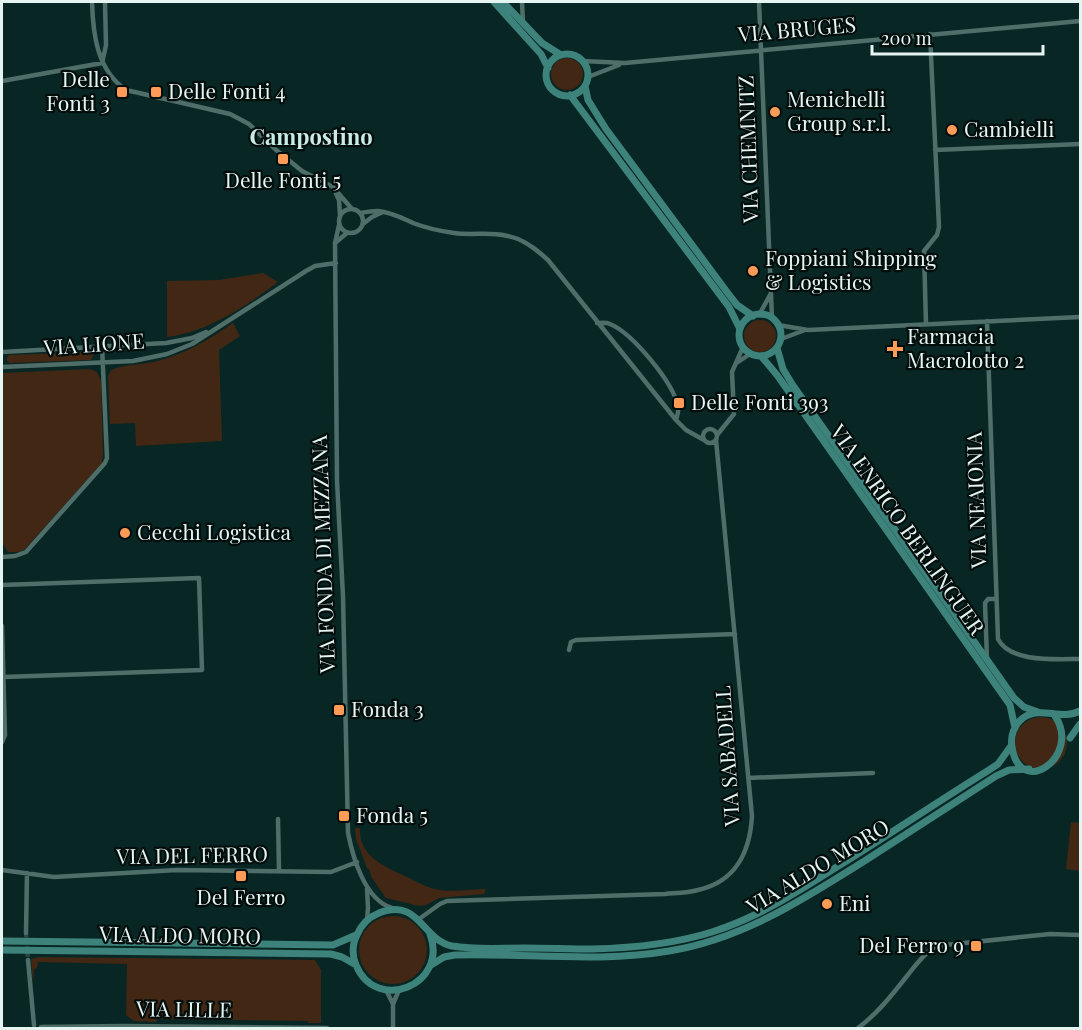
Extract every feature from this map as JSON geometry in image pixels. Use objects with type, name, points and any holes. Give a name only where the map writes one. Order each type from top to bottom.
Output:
[{"type":"main road","points":[[494,2],[541,54],[548,68]]},
{"type":"main road","points":[[504,2],[542,44],[561,55]]},
{"type":"main road","points":[[570,95],[729,308],[740,329],[743,348],[750,354],[761,356],[770,354],[777,348],[781,339],[778,325],[772,318],[756,315],[737,305],[606,129],[588,100],[585,86],[588,77],[583,61],[572,55],[561,55],[554,58],[548,68],[547,78],[550,87],[558,93],[570,95],[585,86]]},
{"type":"main road","points":[[740,329],[745,321],[756,315]]},
{"type":"main road","name":"VIA ENRICO BERLINGUER","points":[[777,348],[783,369],[792,384],[1014,698],[1024,707],[1055,716]]},
{"type":"main road","name":"VIA ENRICO BERLINGUER","points":[[761,356],[777,375],[1010,705],[1015,720],[1014,728]]},
{"type":"main road","points":[[1055,716],[1071,715],[1080,711]]},
{"type":"main road","points":[[1029,769],[1017,760],[1011,746],[1011,737],[1014,728],[1024,717],[1038,712]]},
{"type":"main road","points":[[1055,716],[1066,726],[1070,748]]},
{"type":"main road","points":[[1070,738],[1080,724]]},
{"type":"main road","name":"VIA ALDO MORO","points":[[401,911],[419,919],[430,934],[452,946],[590,949],[655,944],[712,932],[762,912],[797,893],[998,764],[1011,746]]},
{"type":"main road","name":"VIA ALDO MORO","points":[[399,990],[417,983],[431,965],[444,957],[455,955],[633,955],[668,951],[716,940],[757,924],[801,901],[1004,772],[1012,769],[1044,771],[1062,762]]},
{"type":"main road","points":[[356,965],[353,952],[356,935],[367,920],[382,912],[401,911]]},
{"type":"main road","points":[[430,934],[433,951],[431,965]]},
{"type":"main road","name":"VIA ALDO MORO","points":[[2,941],[333,945],[356,935]]},
{"type":"main road","name":"VIA ALDO MORO","points":[[2,950],[331,954],[356,965],[369,982],[386,990]]},
{"type":"main road","points":[[386,990],[399,990]]},
{"type":"street","points":[[92,2],[97,47],[102,63],[115,82],[126,90],[230,114],[249,124],[302,171],[333,187],[352,209],[360,213],[383,212],[438,230],[457,233],[499,234],[533,247],[548,260],[676,420],[684,429],[706,439],[716,453]]},
{"type":"street","points":[[102,63],[106,45],[105,2]]},
{"type":"street","points":[[522,2],[523,23]]},
{"type":"street","name":"VIA CHEMNITZ","points":[[759,2],[772,318]]},
{"type":"street","name":"VIA BRUGES","points":[[583,61],[625,63],[1080,21]]},
{"type":"street","points":[[926,324],[924,251],[939,231],[930,34]]},
{"type":"street","points":[[2,81],[102,63]]},
{"type":"street","name":"VIA BRUGES","points":[[588,77],[625,63]]},
{"type":"street","points":[[936,150],[1080,144]]},
{"type":"street","points":[[333,187],[339,200],[339,225],[347,233]]},
{"type":"street","points":[[340,215],[345,210],[352,209]]},
{"type":"street","points":[[335,243],[347,233],[357,232],[363,224],[383,212]]},
{"type":"street","points":[[360,213],[363,224]]},
{"type":"street","name":"VIA FONDA DI MEZZANA","points":[[339,225],[335,243],[337,481],[343,596],[348,833],[357,862]]},
{"type":"street","name":"VIA LIONE","points":[[2,367],[103,364],[141,361],[167,354],[192,344],[315,266],[336,263]]},
{"type":"street","name":"VIA CHEMNITZ","points":[[756,315],[770,295]]},
{"type":"street","points":[[778,325],[808,330],[1080,317]]},
{"type":"street","name":"VIA NEAIONIA","points":[[987,321],[998,639],[1008,651],[1031,657],[1080,659]]},
{"type":"street","points":[[597,323],[608,322],[632,338],[655,365],[676,401],[678,410],[676,420]]},
{"type":"street","name":"VIA LIONE","points":[[2,352],[166,343],[192,338],[217,328]]},
{"type":"street","points":[[781,339],[808,330]]},
{"type":"street","points":[[2,558],[26,552],[107,459],[102,346]]},
{"type":"street","points":[[706,439],[715,435],[734,412],[732,374],[743,348]]},
{"type":"street","points":[[736,363],[750,354]]},
{"type":"street","points":[[706,439],[707,431],[715,435]]},
{"type":"street","name":"VIA SABADELL","points":[[419,919],[447,901],[697,891],[712,886],[737,866],[751,837],[752,816],[715,435]]},
{"type":"street","points":[[2,585],[199,578],[202,665],[202,670],[4,677]]},
{"type":"street","points":[[987,659],[985,603],[988,599],[996,599]]},
{"type":"street","points":[[2,626],[5,735],[2,742]]},
{"type":"street","points":[[569,650],[571,642],[576,640],[735,634]]},
{"type":"street","points":[[748,778],[873,773]]},
{"type":"street","points":[[278,819],[279,870]]},
{"type":"street","points":[[357,862],[366,885],[367,920]]},
{"type":"street","name":"VIA DEL FERRO","points":[[2,870],[54,877],[177,870],[331,872],[357,862]]},
{"type":"street","points":[[26,933],[27,873]]},
{"type":"street","points":[[366,885],[378,900],[388,907],[401,911]]},
{"type":"street","points":[[858,1029],[872,1018],[919,961],[936,946],[1056,934],[1080,935]]},
{"type":"street","points":[[28,960],[33,1027]]},
{"type":"street","points":[[386,990],[393,1004]]},
{"type":"street","points":[[393,1029],[393,1004],[399,990]]},
{"type":"street","name":"VIA LILLE","points":[[33,1027],[39,1025],[41,1028],[327,1029]]},
{"type":"shaded area","points":[[567,58],[578,63],[583,74],[578,85],[567,90],[556,85],[551,74],[556,63]]},
{"type":"shaded area","points":[[263,273],[278,282],[240,309],[212,324],[167,337],[167,281],[219,280]]},
{"type":"shaded area","points":[[760,320],[771,325],[776,336],[771,347],[760,352],[749,347],[744,336],[749,325]]},
{"type":"shaded area","points":[[233,323],[240,336],[219,350],[222,441],[136,446],[135,423],[110,424],[108,376],[111,370],[168,358],[206,340]]},
{"type":"shaded area","points":[[89,352],[94,354],[91,360],[10,363],[6,360],[9,355]]},
{"type":"shaded area","points":[[90,369],[97,372],[101,381],[102,463],[25,549],[20,552],[8,552],[3,544],[2,517],[2,373]]},
{"type":"shaded area","points":[[1041,717],[1051,719],[1059,725],[1065,733],[1067,743],[1065,753],[1059,761],[1051,767],[1041,769],[1031,767],[1023,761],[1017,753],[1015,743],[1017,733],[1023,725],[1031,719]]},
{"type":"shaded area","points":[[1071,822],[1080,823],[1080,871],[1066,869]]},
{"type":"shaded area","points":[[355,828],[360,828],[364,847],[369,854],[392,870],[435,889],[453,891],[486,889],[484,894],[439,898],[419,906],[386,898],[367,868],[356,839]]},
{"type":"shaded area","points":[[393,916],[406,919],[417,926],[424,937],[427,950],[424,963],[417,974],[406,981],[393,984],[380,981],[369,974],[362,963],[359,950],[362,937],[369,926],[380,919]]},
{"type":"shaded area","points":[[39,957],[315,960],[321,970],[321,1023],[157,1019],[156,1022],[134,1021],[126,1015],[127,964],[38,962],[37,968],[34,969],[33,984],[31,959]]},
{"type":"tunnel","points":[[26,933],[28,960]]},
{"type":"place","name":"Delle Fonti 3","points":[[122,92]]},
{"type":"place","name":"Delle Fonti 4","points":[[156,92]]},
{"type":"place","name":"Menichelli Group s.r.l.","points":[[775,112]]},
{"type":"place","name":"Cambielli","points":[[952,130]]},
{"type":"place","name":"Delle Fonti 5","points":[[283,159]]},
{"type":"place","name":"Foppiani Shipping & Logistics","points":[[753,271]]},
{"type":"place","name":"Farmacia Macrolotto 2","points":[[895,349]]},
{"type":"place","name":"Delle Fonti 393","points":[[679,403]]},
{"type":"place","name":"Cecchi Logistica","points":[[125,533]]},
{"type":"place","name":"Fonda 3","points":[[339,710]]},
{"type":"place","name":"Fonda 5","points":[[344,816]]},
{"type":"place","name":"Del Ferro","points":[[241,876]]},
{"type":"place","name":"Eni","points":[[827,904]]},
{"type":"place","name":"Del Ferro 9","points":[[976,946]]},
{"type":"district","name":"Campostino","points":[[311,137]]}]
